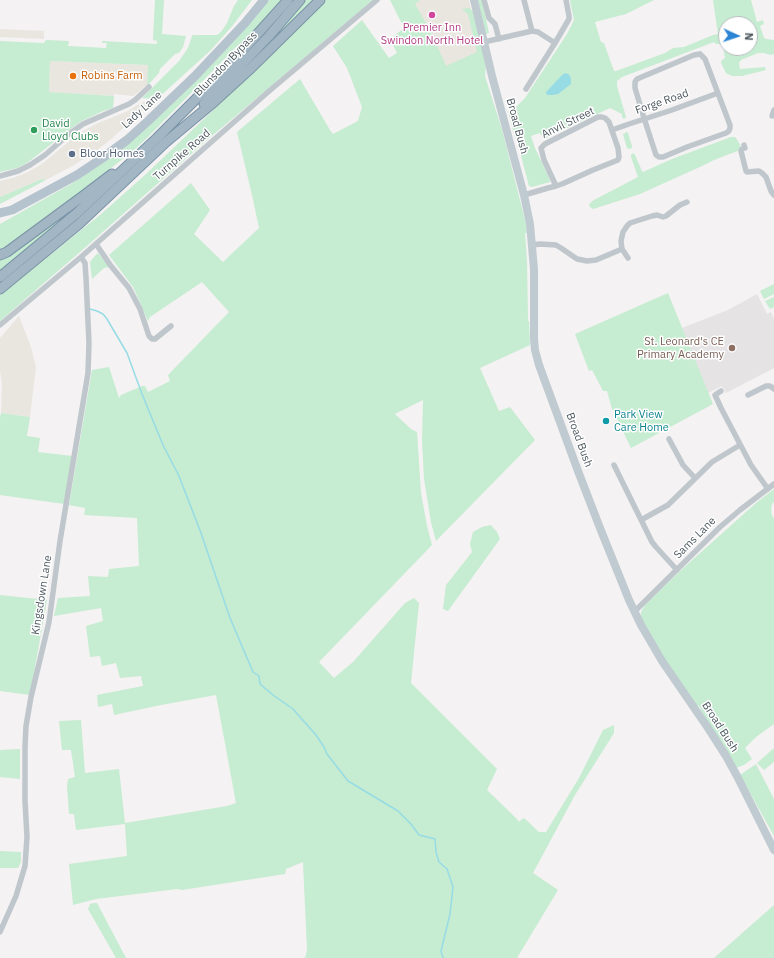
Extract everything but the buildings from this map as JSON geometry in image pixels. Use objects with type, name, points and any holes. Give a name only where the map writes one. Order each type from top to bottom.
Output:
[{"type":"highway","name":"Blunsdon Bypass","points":[[157,138],[224,71],[288,0]]},
{"type":"highway","name":"Blunsdon Bypass","points":[[166,142],[269,36],[300,0]]},
{"type":"highway","points":[[0,290],[78,224],[166,142],[214,102],[249,70],[320,0]]},
{"type":"highway","points":[[0,255],[7,252],[83,196],[157,138]]},
{"type":"highway","points":[[0,277],[77,213],[157,138]]},
{"type":"main road","name":"Lady Lane","points":[[0,220],[12,210],[77,175],[127,140],[148,122],[199,72],[245,23],[264,0]]},
{"type":"main road","name":"Broad Bush","points":[[474,0],[524,195],[530,224],[534,269],[534,339],[536,355],[580,478],[634,612],[652,646],[726,756],[774,850]]},
{"type":"main road","name":"Lady Lane","points":[[0,213],[12,210]]},
{"type":"street","name":"Turnpike Road","points":[[0,325],[96,244],[268,92],[377,0]]},
{"type":"street","points":[[484,0],[489,18],[495,24],[499,39]]},
{"type":"street","points":[[524,0],[532,31]]},
{"type":"street","points":[[526,89],[569,19],[566,0]]},
{"type":"street","points":[[484,42],[532,31],[538,32],[555,43]]},
{"type":"street","points":[[700,54],[705,59],[718,93],[730,125],[729,131],[663,157],[659,157],[656,154],[635,88],[635,82],[637,79],[694,55],[700,54]]},
{"type":"street","points":[[0,176],[18,172],[30,166],[83,124],[128,104],[150,87]]},
{"type":"street","name":"Forge Road","points":[[612,130],[718,93]]},
{"type":"street","name":"Anvil Street","points":[[524,195],[556,186],[568,182],[618,160],[618,148],[609,122],[606,118],[598,117],[541,148],[544,160],[556,186]]},
{"type":"street","points":[[744,145],[745,148],[741,151],[746,171],[759,171],[762,173],[766,177],[774,195]]},
{"type":"street","points":[[628,258],[622,249],[621,241],[623,232],[628,224],[652,216],[666,216],[680,205],[687,202]]},
{"type":"street","points":[[96,244],[111,266],[129,288],[140,309],[149,336],[156,340],[171,326]]},
{"type":"street","points":[[532,245],[547,244],[559,246],[573,256],[587,261],[596,260],[622,249]]},
{"type":"street","name":"Kingsdown Lane","points":[[0,932],[16,896],[25,866],[27,837],[25,801],[26,726],[31,697],[49,622],[60,541],[88,373],[89,343],[86,278],[85,263],[81,257]]},
{"type":"street","points":[[748,395],[766,386],[770,386],[774,389]]},
{"type":"street","points":[[721,391],[715,395],[723,420],[740,445],[750,465],[768,489]]},
{"type":"street","points":[[669,439],[682,465],[695,478]]},
{"type":"street","points":[[673,446],[679,443]]},
{"type":"street","points":[[641,520],[668,506],[715,460],[740,445]]},
{"type":"street","points":[[614,465],[656,547],[677,570]]},
{"type":"street","points":[[620,476],[626,472]]},
{"type":"street","name":"Sams Lane","points":[[634,612],[720,527],[774,484]]},
{"type":"shaded area","points":[[410,0],[469,0],[485,73],[454,90]]},
{"type":"shaded area","points":[[0,29],[44,31],[44,39],[0,37]]},
{"type":"shaded area","points":[[50,61],[148,65],[147,85],[133,96],[49,92]]},
{"type":"shaded area","points":[[142,102],[151,103],[97,150],[74,165],[46,180],[42,179],[0,197],[0,181],[26,173],[42,164],[83,131],[128,111]]},
{"type":"shaded area","name":"St. Leonard's CE Primary Academy","points":[[757,294],[767,314],[771,312],[774,319],[774,368],[726,393],[722,386],[708,393],[682,328],[728,310]]},
{"type":"shaded area","points":[[19,316],[31,347],[36,367],[30,417],[1,413],[2,384],[0,371],[0,338]]},
{"type":"green space","points":[[155,0],[164,0],[162,34],[186,36],[183,47],[179,53],[175,54],[160,69],[159,73],[148,85],[148,65],[50,61],[49,92],[114,96],[113,108],[80,122],[27,163],[17,168],[0,172],[0,41],[44,43],[46,40],[69,41],[68,46],[106,48],[107,43],[102,43],[102,41],[157,44],[157,41],[153,40]]},
{"type":"green space","points":[[238,0],[252,0],[211,50],[157,99],[142,98],[179,61],[188,48],[193,35],[217,35],[221,32]]},
{"type":"green space","points":[[269,0],[282,0],[254,33],[235,48],[133,151],[12,244],[0,251],[0,224],[71,184],[102,163],[255,18]]},
{"type":"green space","points":[[305,0],[315,0],[252,62],[251,61]]},
{"type":"green space","points":[[326,0],[373,0],[207,140],[0,321],[0,295],[100,215],[145,175]]},
{"type":"green space","points":[[390,0],[420,0],[415,4],[431,32],[446,66],[477,52],[468,14],[462,9],[470,8],[473,12],[486,64],[485,76],[503,133],[526,224],[527,233],[525,233],[530,345],[480,368],[499,411],[510,407],[535,440],[436,541],[431,522],[424,479],[422,441],[423,400],[395,414],[411,429],[417,432],[421,493],[432,545],[319,662],[334,678],[353,662],[405,603],[414,598],[419,603],[411,683],[497,769],[487,790],[518,820],[518,822],[524,818],[539,832],[546,832],[579,778],[603,730],[614,725],[614,733],[575,795],[533,873],[558,890],[517,958],[305,958],[307,950],[303,862],[286,869],[285,874],[182,890],[177,889],[96,899],[73,905],[69,864],[127,856],[125,824],[76,830],[74,814],[69,814],[67,787],[68,779],[75,777],[71,750],[62,750],[59,721],[81,720],[85,773],[119,769],[125,823],[227,806],[236,803],[216,695],[114,715],[112,704],[98,707],[97,695],[143,686],[141,676],[120,678],[116,663],[102,666],[100,656],[90,657],[86,626],[103,621],[101,608],[54,616],[58,598],[90,596],[88,576],[108,577],[109,569],[139,566],[137,518],[84,515],[85,508],[69,505],[92,370],[109,367],[119,398],[121,395],[142,386],[145,386],[148,392],[170,381],[168,375],[229,312],[202,282],[150,317],[148,321],[133,287],[109,255],[191,183],[210,210],[194,234],[223,262],[259,228],[237,132],[300,79],[333,134],[358,121],[362,107],[347,68],[333,46],[362,20],[389,58],[397,53],[390,39],[404,28]]},
{"type":"green space","points":[[478,0],[482,0],[489,33],[486,34]]},
{"type":"green space","points":[[570,0],[654,0],[626,14],[595,22],[601,42],[604,43],[614,71],[665,53],[673,48],[684,47],[718,34],[718,44],[714,42],[622,77],[617,81],[617,86],[626,117],[624,119],[622,114],[610,108],[544,139],[540,133],[531,136],[550,180],[550,182],[532,187],[529,186],[508,111],[514,109],[525,98],[567,34],[574,20]]},
{"type":"green space","points":[[713,0],[751,0],[755,16],[718,16],[718,34]]},
{"type":"green space","points":[[763,20],[764,24],[760,26],[764,38],[774,40],[774,54],[771,55],[758,53],[758,22]]},
{"type":"green space","points":[[725,56],[751,56],[741,60],[739,63],[740,69],[765,67],[766,70],[742,76],[732,76],[726,73],[721,63],[721,61],[725,58]]},
{"type":"green space","points":[[627,132],[632,146],[632,148],[629,149],[627,148],[623,134]]},
{"type":"green space","points":[[731,137],[735,137],[738,141],[741,147],[740,150],[714,160],[640,194],[593,209],[589,206],[594,200],[638,177],[631,157],[634,153],[643,172],[672,159]]},
{"type":"green space","points":[[42,179],[46,180],[0,204],[0,197]]},
{"type":"green space","points":[[73,208],[74,210],[0,273],[0,260]]},
{"type":"green space","points":[[98,253],[110,267],[104,268],[92,279],[90,262]]},
{"type":"green space","points":[[774,284],[774,294],[764,299],[760,291]]},
{"type":"green space","points":[[668,293],[713,404],[631,448],[612,409],[607,391],[603,391],[592,370],[589,371],[575,334]]},
{"type":"green space","points":[[774,297],[774,307],[770,309],[765,301]]},
{"type":"green space","points":[[1,413],[30,417],[27,436],[40,438],[38,452],[72,456],[64,504],[0,495]]},
{"type":"green space","points":[[774,489],[774,502],[771,509],[774,519],[774,724],[756,737],[745,748],[752,759],[744,765],[733,769],[717,742],[699,706],[696,705],[679,686],[641,618],[641,612],[645,605],[680,571],[756,503]]},
{"type":"green space","points":[[491,525],[497,532],[500,539],[448,611],[443,609],[446,585],[472,552],[470,544],[473,532],[482,527]]},
{"type":"green space","points":[[0,595],[47,600],[30,695],[0,691]]},
{"type":"green space","points":[[774,748],[774,762],[764,770],[757,763]]},
{"type":"green space","points":[[20,749],[20,779],[0,777],[0,750]]},
{"type":"green space","points":[[756,764],[774,799],[774,836],[740,775]]},
{"type":"green space","points":[[0,851],[21,852],[21,862],[18,868],[0,868]]},
{"type":"green space","points":[[97,903],[126,958],[116,958],[88,909],[90,904]]},
{"type":"green space","points":[[774,905],[774,958],[714,958]]},
{"type":"water","points":[[565,73],[570,76],[571,84],[558,94],[547,95],[546,92]]},
{"type":"waterway","points":[[90,309],[103,314],[127,353],[163,445],[179,476],[201,533],[230,618],[253,672],[259,676],[260,684],[293,709],[316,735],[327,754],[348,781],[398,811],[411,824],[419,835],[435,839],[436,852],[439,862],[447,869],[453,887],[450,914],[441,951],[443,958]]},
{"type":"place","name":"Premier Inn Swindon North Hotel","points":[[432,15]]},
{"type":"place","name":"Robins Farm","points":[[73,76]]},
{"type":"place","name":"David Lloyd Clubs","points":[[34,130]]},
{"type":"place","name":"Bloor Homes","points":[[72,154]]},
{"type":"place","name":"St. Leonard's CE Primary Academy","points":[[732,348]]},
{"type":"place","name":"Park View Care Home","points":[[606,421]]}]
